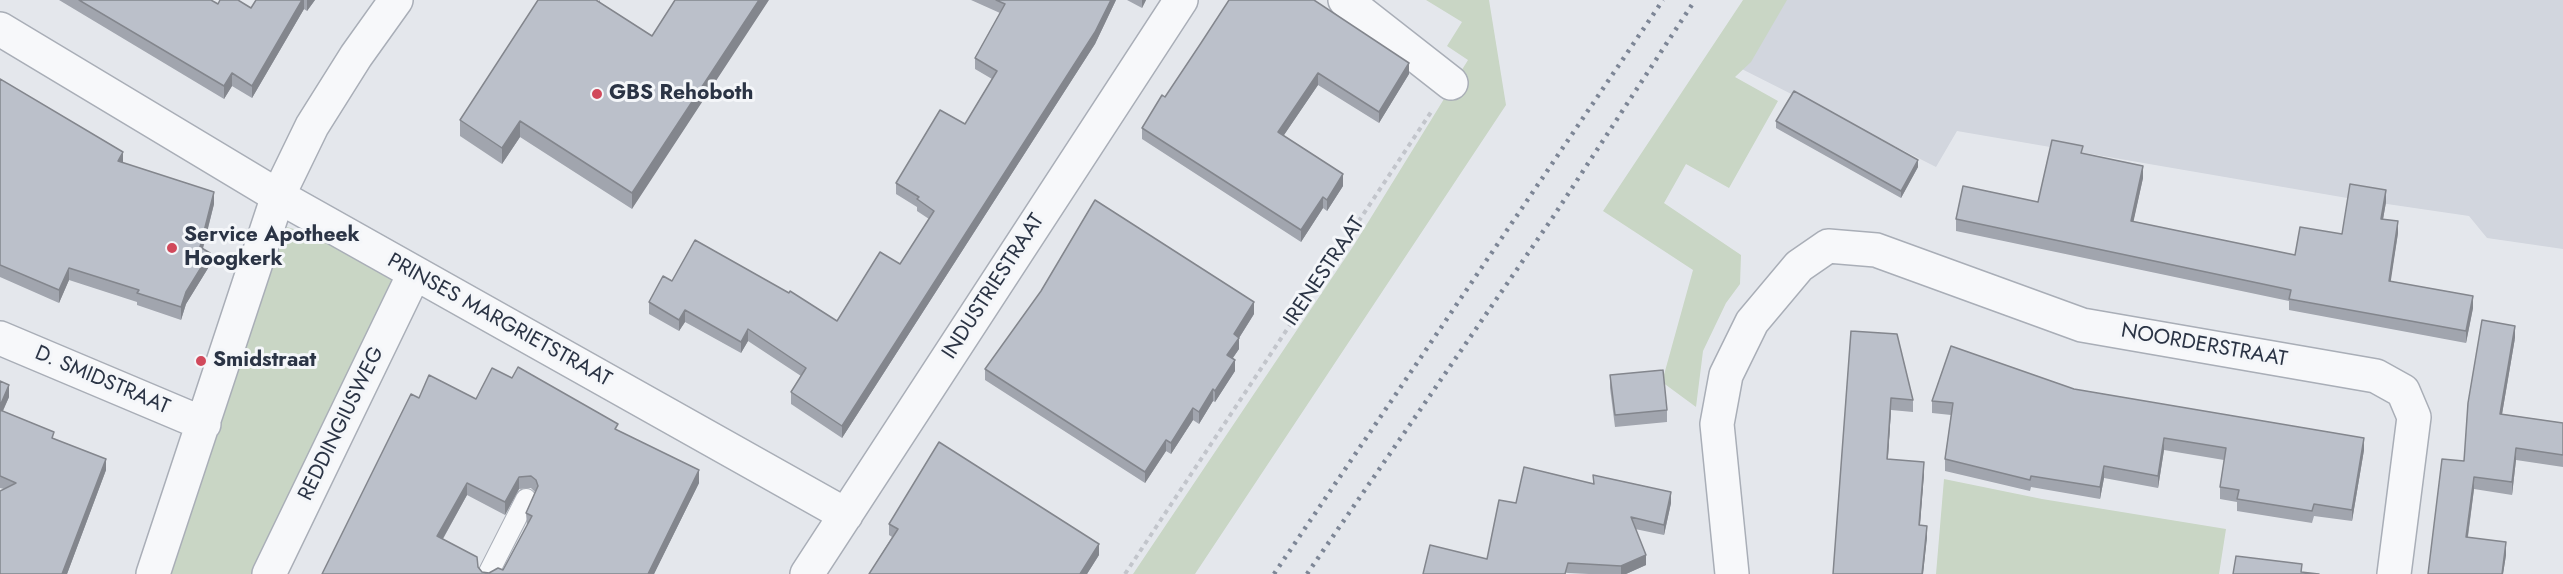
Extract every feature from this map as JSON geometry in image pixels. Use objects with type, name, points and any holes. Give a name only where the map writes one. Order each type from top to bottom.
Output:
[{"type":"street","points":[[153,574],[278,196],[312,126],[356,56],[396,0]]},
{"type":"street","name":"INDUSTRIESTRAAT","points":[[807,574],[1181,0]]},
{"type":"street","points":[[1345,0],[1451,83]]},
{"type":"street","name":"PRINSES MARGRIETSTRAAT","points":[[0,29],[278,196],[846,515]]},
{"type":"street","name":"NOORDERSTRAAT","points":[[1732,574],[1717,424],[1726,375],[1752,322],[1799,266],[1828,246],[1876,250],[2082,325],[2376,376],[2403,391],[2414,417],[2394,574]]},
{"type":"street","name":"REDDINGIUSWEG","points":[[269,574],[414,274]]},
{"type":"street","name":"D. SMIDSTRAAT","points":[[0,338],[204,424]]},
{"type":"lane","points":[[488,574],[526,499]]},
{"type":"path","name":"IRENESTRAAT","points":[[1125,574],[1451,83]]},
{"type":"shaded area","points":[[1754,0],[2563,0],[2563,249],[2487,238],[2469,216],[2353,199],[1957,131],[1936,167],[1718,57]]},
{"type":"green space","points":[[1426,0],[1489,0],[1506,105],[1195,574],[1133,574],[1354,245],[1468,60],[1447,46],[1462,22]]},
{"type":"green space","points":[[1743,0],[1787,0],[1751,62],[1735,77],[1778,101],[1729,188],[1686,164],[1664,203],[1741,255],[1740,284],[1726,303],[1703,351],[1696,407],[1662,382],[1693,270],[1603,211]]},
{"type":"green space","points":[[287,227],[311,234],[400,282],[260,574],[166,574]]},
{"type":"green space","points":[[1944,479],[2042,499],[2226,529],[2219,574],[1936,574]]},
{"type":"building","points":[[79,0],[211,0],[218,4],[220,0],[238,0],[251,8],[256,0],[302,0],[252,86],[232,73],[224,86]]},
{"type":"building","name":"GBS Rehoboth","points":[[538,0],[596,0],[652,36],[675,0],[759,0],[632,193],[520,121],[502,148],[460,120]]},
{"type":"building","points":[[996,0],[1111,0],[1095,32],[842,426],[791,392],[806,368],[748,329],[741,342],[685,310],[679,320],[649,302],[663,276],[672,281],[695,240],[789,293],[790,291],[837,321],[880,252],[900,264],[934,211],[917,199],[919,197],[896,183],[940,110],[965,124],[997,71],[975,58],[1005,4]]},
{"type":"building","points":[[1229,0],[1314,0],[1409,63],[1379,112],[1318,73],[1278,132],[1343,174],[1327,200],[1323,197],[1301,230],[1142,128],[1162,95],[1165,97]]},
{"type":"building","points":[[0,79],[123,152],[118,161],[214,192],[200,247],[210,253],[186,292],[181,307],[137,293],[139,290],[69,268],[59,290],[0,265]]},
{"type":"building","points":[[1794,91],[1918,160],[1901,191],[1776,121]]},
{"type":"building","points":[[2052,140],[2083,146],[2081,153],[2143,166],[2131,221],[2295,255],[2300,227],[2342,234],[2350,184],[2386,190],[2381,219],[2398,221],[2389,281],[2473,296],[2466,331],[2289,299],[2291,290],[1956,219],[1963,186],[2038,202]]},
{"type":"building","points":[[1095,200],[1254,302],[1234,334],[1239,338],[1227,355],[1235,360],[1199,412],[1193,408],[1171,443],[1166,440],[1145,472],[985,369],[1041,291]]},
{"type":"building","points":[[2482,320],[2515,326],[2500,414],[2563,423],[2563,455],[2516,448],[2512,482],[2474,477],[2466,537],[2506,542],[2502,574],[2428,574],[2442,459],[2464,461],[2468,403]]},
{"type":"building","points":[[1851,331],[1897,334],[1913,400],[1891,398],[1887,459],[1924,462],[1919,525],[1927,526],[1922,574],[1833,574]]},
{"type":"building","points":[[1951,346],[2074,389],[2364,438],[2352,510],[2314,504],[2312,511],[2237,499],[2239,490],[2220,487],[2226,448],[2164,438],[2158,476],[2104,466],[2100,487],[2031,476],[2030,480],[1945,459],[1953,403],[1932,401]]},
{"type":"building","points":[[518,367],[618,424],[615,429],[699,470],[648,574],[322,574],[411,394],[419,398],[429,375],[476,399],[492,368],[512,378]],"holes":[[[531,476],[536,480],[538,486],[526,513],[532,516],[503,570],[498,568],[489,573],[482,572],[478,567],[477,557],[437,536],[467,483],[505,502],[519,477]]]},
{"type":"building","points":[[1663,370],[1667,410],[1615,415],[1610,375]]},
{"type":"building","points":[[0,381],[9,385],[0,406]]},
{"type":"building","points":[[0,410],[54,432],[52,438],[106,459],[62,574],[0,574],[0,491],[16,483],[0,476]]},
{"type":"building","points":[[939,442],[1099,544],[1080,574],[869,574],[898,529],[889,524]]},
{"type":"building","points":[[1524,467],[1594,484],[1593,475],[1671,492],[1664,525],[1631,517],[1646,555],[1621,566],[1568,563],[1565,574],[1423,574],[1430,545],[1487,559],[1499,500],[1516,503]]},
{"type":"building","points":[[2236,556],[2302,564],[2301,572],[2319,574],[2233,574]]},
{"type":"railway","points":[[1274,574],[1663,0]]},
{"type":"railway","points":[[1307,574],[1553,217],[1695,0]]},
{"type":"place","name":"GBS Rehoboth","points":[[597,94]]},
{"type":"place","name":"Service Apotheek Hoogkerk","points":[[172,248]]},
{"type":"place","name":"Smidstraat","points":[[201,361]]}]
